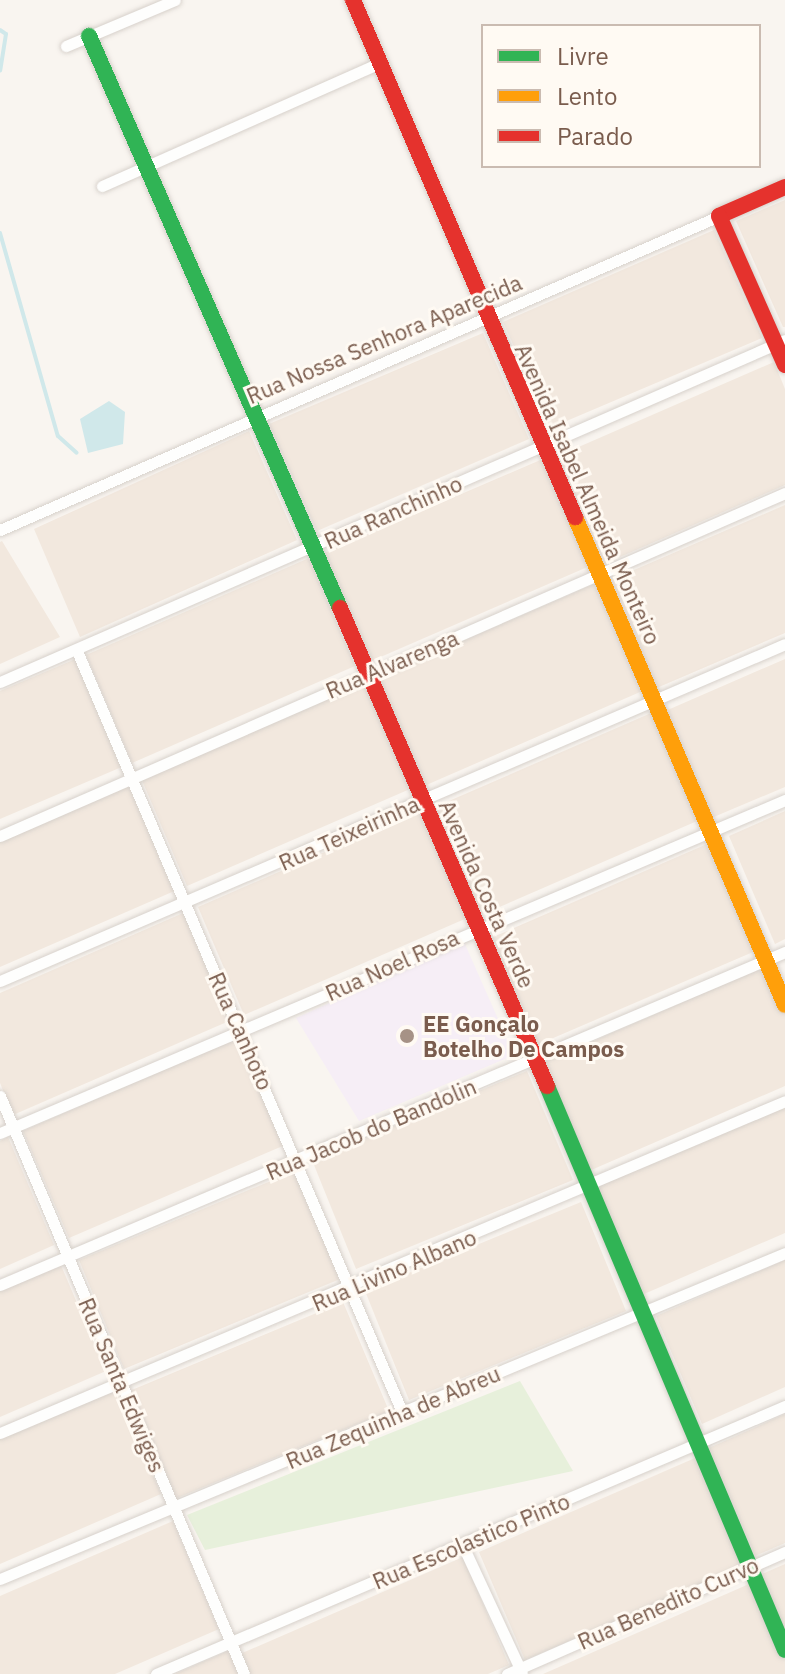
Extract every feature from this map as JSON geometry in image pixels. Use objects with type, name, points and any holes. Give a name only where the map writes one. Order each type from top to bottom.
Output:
[{"type":"street","points":[[66,46],[175,0]]},
{"type":"street","name":"Avenida Isabel Almeida Monteiro","points":[[353,0],[487,319],[601,574],[785,1005]]},
{"type":"street","name":"Avenida Costa Verde","points":[[89,36],[254,419],[479,926],[785,1650]]},
{"type":"street","points":[[102,186],[380,63]]},
{"type":"street","name":"Rua Nossa Senhora Aparecida","points":[[0,530],[785,187]]},
{"type":"street","points":[[719,216],[780,342],[785,365]]},
{"type":"street","name":"Rua Ranchinho","points":[[0,682],[780,342]]},
{"type":"street","name":"Rua Alvarenga","points":[[0,836],[785,493]]},
{"type":"street","name":"Rua Teixeirinha","points":[[0,981],[183,906],[785,644]]},
{"type":"street","name":"Rua Canhoto","points":[[77,651],[183,906],[244,1032],[402,1412]]},
{"type":"street","name":"Rua Noel Rosa","points":[[0,1133],[244,1032],[479,926],[785,800]]},
{"type":"street","name":"Rua Jacob do Bandolin","points":[[0,1285],[297,1162],[785,952]]},
{"type":"street","name":"Rua Santa Edwiges","points":[[0,1096],[244,1674]]},
{"type":"street","name":"Rua Livino Albano","points":[[0,1433],[350,1290],[785,1101]]},
{"type":"street","name":"Rua Zequinha de Abreu","points":[[0,1579],[175,1510],[785,1253]]},
{"type":"street","name":"Rua Escolastico Pinto","points":[[156,1674],[463,1546],[785,1406]]},
{"type":"street","points":[[463,1546],[521,1671]]},
{"type":"street","name":"Rua Benedito Curvo","points":[[507,1674],[521,1671],[785,1552]]},
{"type":"shaded area","points":[[785,200],[785,327],[783,327],[736,221]]},
{"type":"shaded area","points":[[714,230],[762,338],[550,428],[503,322]]},
{"type":"shaded area","points":[[483,333],[529,439],[317,531],[269,424]]},
{"type":"shaded area","points":[[774,362],[785,389],[785,485],[597,567],[551,459]]},
{"type":"shaded area","points":[[249,431],[297,540],[80,637],[34,529]]},
{"type":"shaded area","points":[[545,458],[592,565],[369,662],[322,554]]},
{"type":"shaded area","points":[[785,505],[785,633],[652,690],[606,582]]},
{"type":"shaded area","points":[[0,542],[60,637],[0,664]]},
{"type":"shaded area","points":[[309,558],[355,666],[132,763],[86,655]]},
{"type":"shaded area","points":[[601,581],[647,689],[424,786],[378,678]]},
{"type":"shaded area","points":[[78,658],[124,766],[0,819],[0,691]]},
{"type":"shaded area","points":[[785,659],[785,787],[709,819],[663,712]]},
{"type":"shaded area","points":[[364,681],[410,789],[187,886],[141,778]]},
{"type":"shaded area","points":[[658,710],[704,818],[481,915],[435,807]]},
{"type":"shaded area","points":[[133,781],[179,889],[0,967],[0,839]]},
{"type":"shaded area","points":[[421,810],[467,918],[244,1015],[198,907]]},
{"type":"shaded area","points":[[785,811],[785,939],[775,944],[729,836]]},
{"type":"shaded area","points":[[714,841],[760,949],[537,1045],[491,938]]},
{"type":"shaded area","points":[[190,910],[236,1018],[13,1115],[0,1083],[0,993]]},
{"type":"shaded area","name":"EE Gonçalo Botelho De Campos","points":[[464,942],[514,1055],[359,1121],[296,1018]]},
{"type":"shaded area","points":[[766,966],[785,1011],[785,1086],[589,1171],[543,1063]]},
{"type":"shaded area","points":[[246,1034],[292,1142],[69,1238],[23,1131]]},
{"type":"shaded area","points":[[527,1071],[573,1180],[356,1269],[312,1160]]},
{"type":"shaded area","points":[[785,1105],[785,1233],[644,1294],[598,1186]]},
{"type":"shaded area","points":[[8,1137],[54,1245],[0,1269],[0,1141]]},
{"type":"shaded area","points":[[295,1171],[340,1279],[124,1369],[79,1260]]},
{"type":"shaded area","points":[[581,1202],[626,1311],[409,1400],[365,1291]]},
{"type":"shaded area","points":[[785,1260],[785,1387],[702,1424],[656,1316]]},
{"type":"shaded area","points":[[60,1263],[106,1371],[0,1417],[0,1289]]},
{"type":"shaded area","points":[[343,1302],[389,1411],[172,1500],[127,1392]]},
{"type":"shaded area","points":[[115,1386],[161,1494],[0,1564],[0,1436]]},
{"type":"shaded area","points":[[785,1414],[785,1543],[755,1556],[709,1448]]},
{"type":"shaded area","points":[[702,1455],[748,1563],[525,1660],[479,1552]]},
{"type":"shaded area","points":[[173,1521],[219,1629],[115,1674],[0,1674],[0,1596]]},
{"type":"shaded area","points":[[463,1557],[509,1665],[488,1674],[249,1674],[240,1654]]},
{"type":"shaded area","points":[[785,1564],[785,1633],[760,1575]]},
{"type":"shaded area","points":[[756,1581],[785,1649],[785,1674],[543,1674]]},
{"type":"shaded area","points":[[230,1650],[240,1674],[175,1674]]},
{"type":"green space","points":[[520,1381],[573,1471],[205,1550],[187,1515]]},
{"type":"water","points":[[109,401],[125,412],[123,444],[88,453],[80,419]]},
{"type":"waterway","points":[[0,30],[6,34],[0,71]]},
{"type":"waterway","points":[[0,233],[58,436],[77,453]]},
{"type":"traffic: fast","points":[[89,36],[340,608]]},
{"type":"traffic: fast","points":[[547,1086],[785,1650]]},
{"type":"traffic: slow","points":[[575,517],[785,1005]]},
{"type":"traffic: jam","points":[[353,0],[575,517]]},
{"type":"traffic: jam","points":[[785,187],[719,216],[785,365]]},
{"type":"traffic: jam","points":[[340,608],[547,1086]]},
{"type":"place","name":"EE Gonçalo Botelho De Campos","points":[[407,1036]]}]
